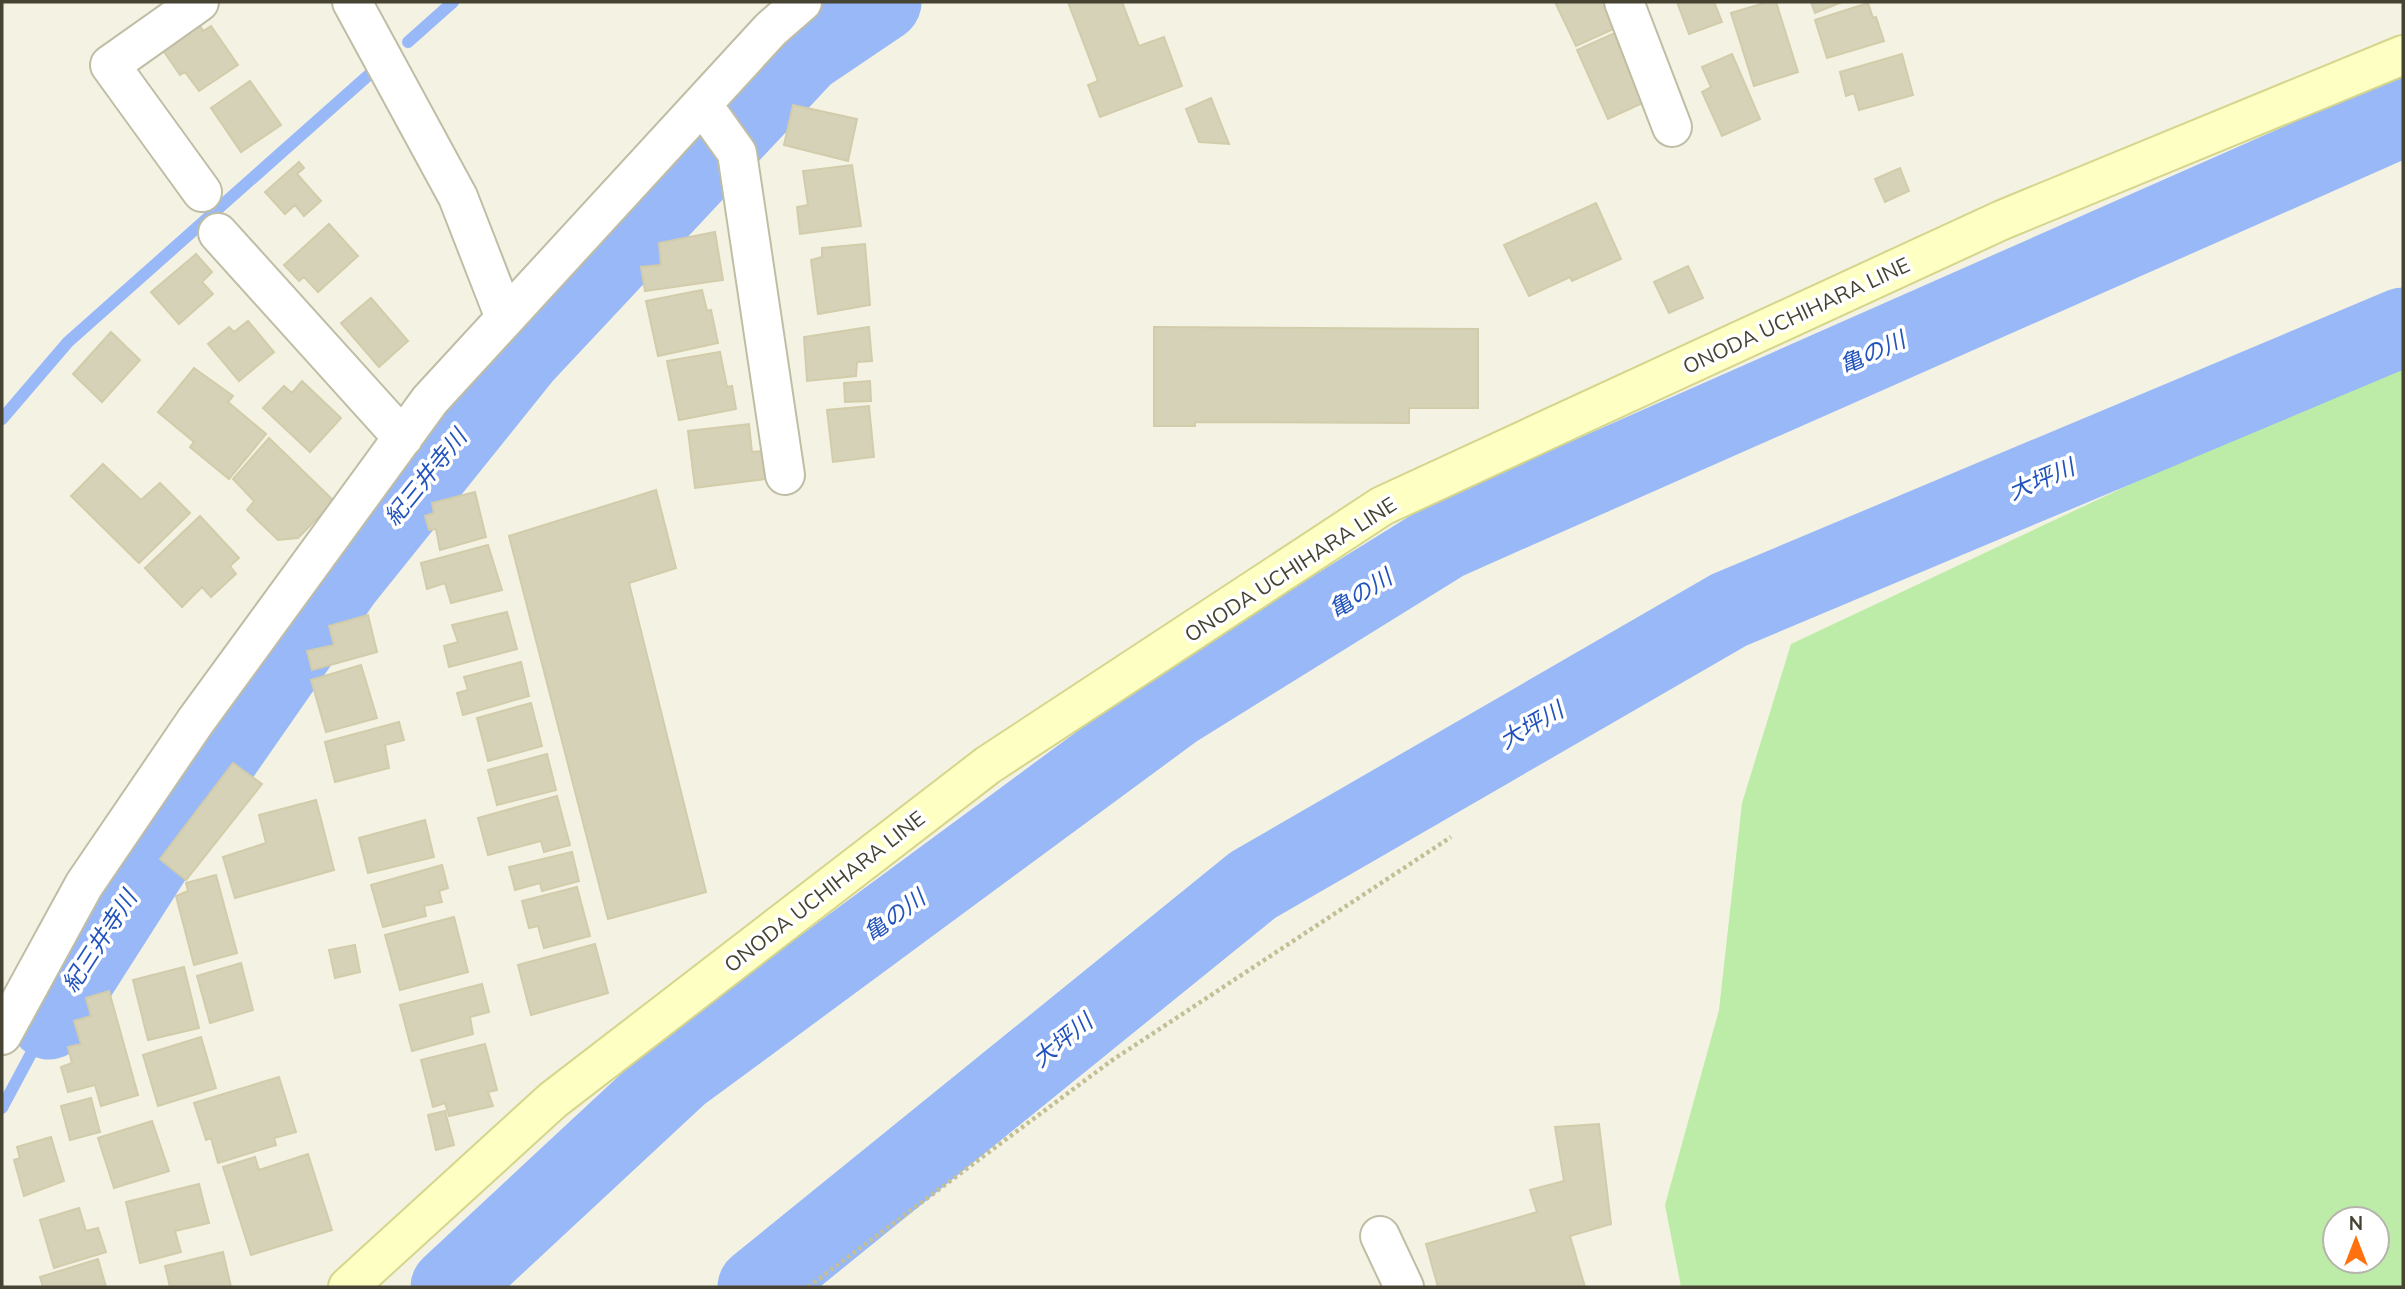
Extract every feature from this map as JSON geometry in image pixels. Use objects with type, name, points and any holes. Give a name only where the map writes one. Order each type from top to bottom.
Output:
[{"type":"main road","name":"ONODA UCHIHARA LINE","points":[[348,1287],[553,1100],[988,765],[1382,506],[2002,220],[2403,55]]},
{"type":"street","points":[[199,2],[110,65],[202,192]]},
{"type":"street","points":[[352,2],[458,197],[505,318]]},
{"type":"street","points":[[2,1035],[84,885],[195,722],[430,400],[505,318],[719,126],[771,29],[802,2]]},
{"type":"street","points":[[1624,2],[1672,127]]},
{"type":"street","points":[[719,126],[785,475]]},
{"type":"street","points":[[218,233],[402,438]]},
{"type":"street","points":[[1380,1236],[1404,1287]]},
{"type":"path","points":[[808,1287],[1111,1061],[1451,837]]},
{"type":"green space","points":[[2403,356],[2403,1287],[1681,1287],[1665,1205],[1719,1010],[1742,803],[1791,644]]},
{"type":"building","points":[[1068,2],[1122,2],[1139,46],[1164,37],[1182,86],[1100,117],[1088,85],[1098,81]]},
{"type":"building","points":[[1555,2],[1608,2],[1620,26],[1576,46]]},
{"type":"building","points":[[1677,2],[1714,2],[1722,22],[1689,34]]},
{"type":"building","points":[[1776,2],[1798,72],[1754,86],[1731,13]]},
{"type":"building","points":[[1811,2],[1842,2],[1815,13]]},
{"type":"building","points":[[1868,3],[1884,41],[1827,58],[1815,20]]},
{"type":"building","points":[[197,20],[203,31],[211,26],[238,65],[199,91],[185,72],[180,75],[160,46]]},
{"type":"building","points":[[1617,32],[1649,100],[1608,119],[1577,50]]},
{"type":"building","points":[[1732,54],[1760,119],[1722,136],[1702,92],[1711,87],[1702,67]]},
{"type":"building","points":[[1902,54],[1913,95],[1859,110],[1854,93],[1846,96],[1840,72]]},
{"type":"building","points":[[250,81],[281,125],[241,152],[211,108]]},
{"type":"building","points":[[1211,98],[1229,144],[1199,142],[1186,109]]},
{"type":"building","points":[[793,105],[857,119],[848,161],[784,145]]},
{"type":"building","points":[[299,162],[304,168],[297,174],[321,201],[304,216],[295,205],[285,214],[265,192]]},
{"type":"building","points":[[852,165],[861,226],[800,234],[797,207],[808,205],[803,171]]},
{"type":"building","points":[[1900,168],[1909,191],[1885,202],[1875,179]]},
{"type":"building","points":[[1596,203],[1621,259],[1572,281],[1570,277],[1529,296],[1504,245]]},
{"type":"building","points":[[329,224],[358,256],[318,292],[304,277],[299,281],[284,265]]},
{"type":"building","points":[[715,232],[723,280],[645,291],[641,267],[661,265],[659,243]]},
{"type":"building","points":[[865,244],[870,305],[818,314],[811,260],[822,257],[822,248]]},
{"type":"building","points":[[196,254],[212,272],[202,282],[213,294],[179,324],[151,292]]},
{"type":"building","points":[[1688,266],[1703,298],[1669,313],[1654,282]]},
{"type":"building","points":[[702,290],[707,311],[711,310],[718,343],[658,356],[646,301]]},
{"type":"building","points":[[371,298],[408,341],[379,367],[341,323]]},
{"type":"building","points":[[248,321],[274,352],[239,381],[208,344],[229,327],[234,332]]},
{"type":"building","points":[[869,327],[872,361],[857,362],[856,376],[807,381],[804,337]]},
{"type":"building","points":[[1154,327],[1478,329],[1478,408],[1409,408],[1409,423],[1195,422],[1195,426],[1154,426]]},
{"type":"building","points":[[111,332],[140,360],[102,402],[73,374]]},
{"type":"building","points":[[720,352],[727,387],[732,386],[736,409],[679,420],[667,361]]},
{"type":"building","points":[[194,368],[233,396],[228,402],[266,434],[229,479],[190,447],[194,442],[158,412]]},
{"type":"building","points":[[302,381],[341,418],[310,452],[263,408],[284,386],[292,393]]},
{"type":"building","points":[[870,381],[871,401],[845,402],[844,383]]},
{"type":"building","points":[[869,406],[874,457],[833,462],[827,410]]},
{"type":"building","points":[[749,424],[752,452],[762,451],[765,479],[695,488],[688,431]]},
{"type":"building","points":[[269,438],[334,501],[298,538],[278,540],[247,510],[254,501],[233,479]]},
{"type":"building","points":[[103,464],[141,500],[160,483],[190,513],[139,563],[71,496]]},
{"type":"building","points":[[656,490],[676,568],[629,583],[706,892],[608,919],[509,536]]},
{"type":"building","points":[[475,492],[486,537],[440,550],[436,529],[429,530],[425,516],[434,513],[432,503]]},
{"type":"building","points":[[200,516],[239,558],[230,566],[236,574],[211,597],[202,587],[182,607],[145,568]]},
{"type":"building","points":[[488,545],[502,590],[451,603],[445,583],[427,589],[421,563]]},
{"type":"building","points":[[507,612],[517,649],[449,667],[444,646],[458,642],[452,625]]},
{"type":"building","points":[[368,615],[377,652],[312,670],[307,651],[334,645],[329,626]]},
{"type":"building","points":[[521,662],[529,696],[463,715],[457,693],[468,690],[464,677]]},
{"type":"building","points":[[361,665],[377,718],[326,732],[311,680]]},
{"type":"building","points":[[531,703],[542,746],[488,761],[477,718]]},
{"type":"building","points":[[399,722],[404,740],[385,745],[389,768],[335,782],[325,742]]},
{"type":"building","points":[[547,754],[556,790],[497,805],[488,770]]},
{"type":"building","points":[[233,763],[262,784],[186,880],[160,859]]},
{"type":"building","points":[[557,796],[570,845],[544,852],[541,841],[488,855],[478,818]]},
{"type":"building","points":[[316,800],[334,870],[235,898],[223,857],[266,843],[259,815]]},
{"type":"building","points":[[425,820],[434,857],[368,873],[359,838]]},
{"type":"building","points":[[572,852],[579,881],[542,891],[540,883],[515,890],[509,867]]},
{"type":"building","points":[[442,865],[448,888],[439,891],[442,902],[424,906],[426,916],[383,927],[371,885]]},
{"type":"building","points":[[216,875],[237,953],[194,965],[176,896],[188,891],[186,883]]},
{"type":"building","points":[[577,887],[590,936],[544,948],[538,926],[529,928],[522,901]]},
{"type":"building","points":[[454,917],[468,972],[400,990],[385,935]]},
{"type":"building","points":[[595,944],[608,993],[531,1015],[518,965]]},
{"type":"building","points":[[355,945],[360,972],[335,978],[329,950]]},
{"type":"building","points":[[241,963],[253,1010],[210,1023],[197,976]]},
{"type":"building","points":[[184,967],[199,1028],[148,1040],[133,980]]},
{"type":"building","points":[[482,984],[489,1012],[470,1017],[473,1034],[412,1051],[400,1005]]},
{"type":"building","points":[[109,991],[138,1095],[101,1106],[95,1085],[68,1092],[61,1067],[72,1063],[68,1047],[81,1044],[74,1021],[91,1016],[86,998]]},
{"type":"building","points":[[201,1037],[216,1088],[158,1106],[143,1055]]},
{"type":"building","points":[[485,1044],[497,1090],[488,1092],[493,1106],[449,1116],[445,1103],[433,1107],[421,1060]]},
{"type":"building","points":[[279,1077],[296,1132],[274,1138],[276,1145],[218,1163],[211,1138],[206,1140],[194,1103]]},
{"type":"building","points":[[91,1098],[100,1132],[70,1140],[61,1106]]},
{"type":"building","points":[[445,1111],[454,1145],[436,1150],[428,1115]]},
{"type":"building","points":[[152,1121],[169,1171],[114,1188],[98,1138]]},
{"type":"building","points":[[1599,1124],[1611,1224],[1570,1236],[1585,1287],[1438,1287],[1426,1244],[1537,1212],[1530,1190],[1564,1181],[1555,1127]]},
{"type":"building","points":[[51,1137],[64,1181],[24,1196],[14,1160],[20,1158],[17,1147]]},
{"type":"building","points":[[308,1154],[332,1230],[251,1255],[223,1167],[255,1157],[259,1170]]},
{"type":"building","points":[[199,1184],[209,1223],[175,1231],[181,1252],[140,1263],[126,1202]]},
{"type":"building","points":[[79,1208],[86,1231],[98,1228],[106,1252],[54,1268],[40,1220]]},
{"type":"building","points":[[223,1252],[231,1287],[170,1287],[165,1266]]},
{"type":"building","points":[[98,1259],[106,1287],[43,1287],[40,1277]]},
{"type":"waterway","points":[[408,42],[453,2]]},
{"type":"waterway","name":"紀三井寺川","points":[[49,1020],[192,796],[343,579],[523,355],[805,54],[882,2]]},
{"type":"waterway","points":[[2,419],[68,342],[371,73]]},
{"type":"waterway","name":"亀の川","points":[[450,1287],[679,1074],[1174,709],[1446,540],[2403,117]]},
{"type":"waterway","name":"大坪川","points":[[757,1287],[1253,885],[1729,610],[2403,327]]},
{"type":"waterway","points":[[2,1108],[49,1020]]}]
